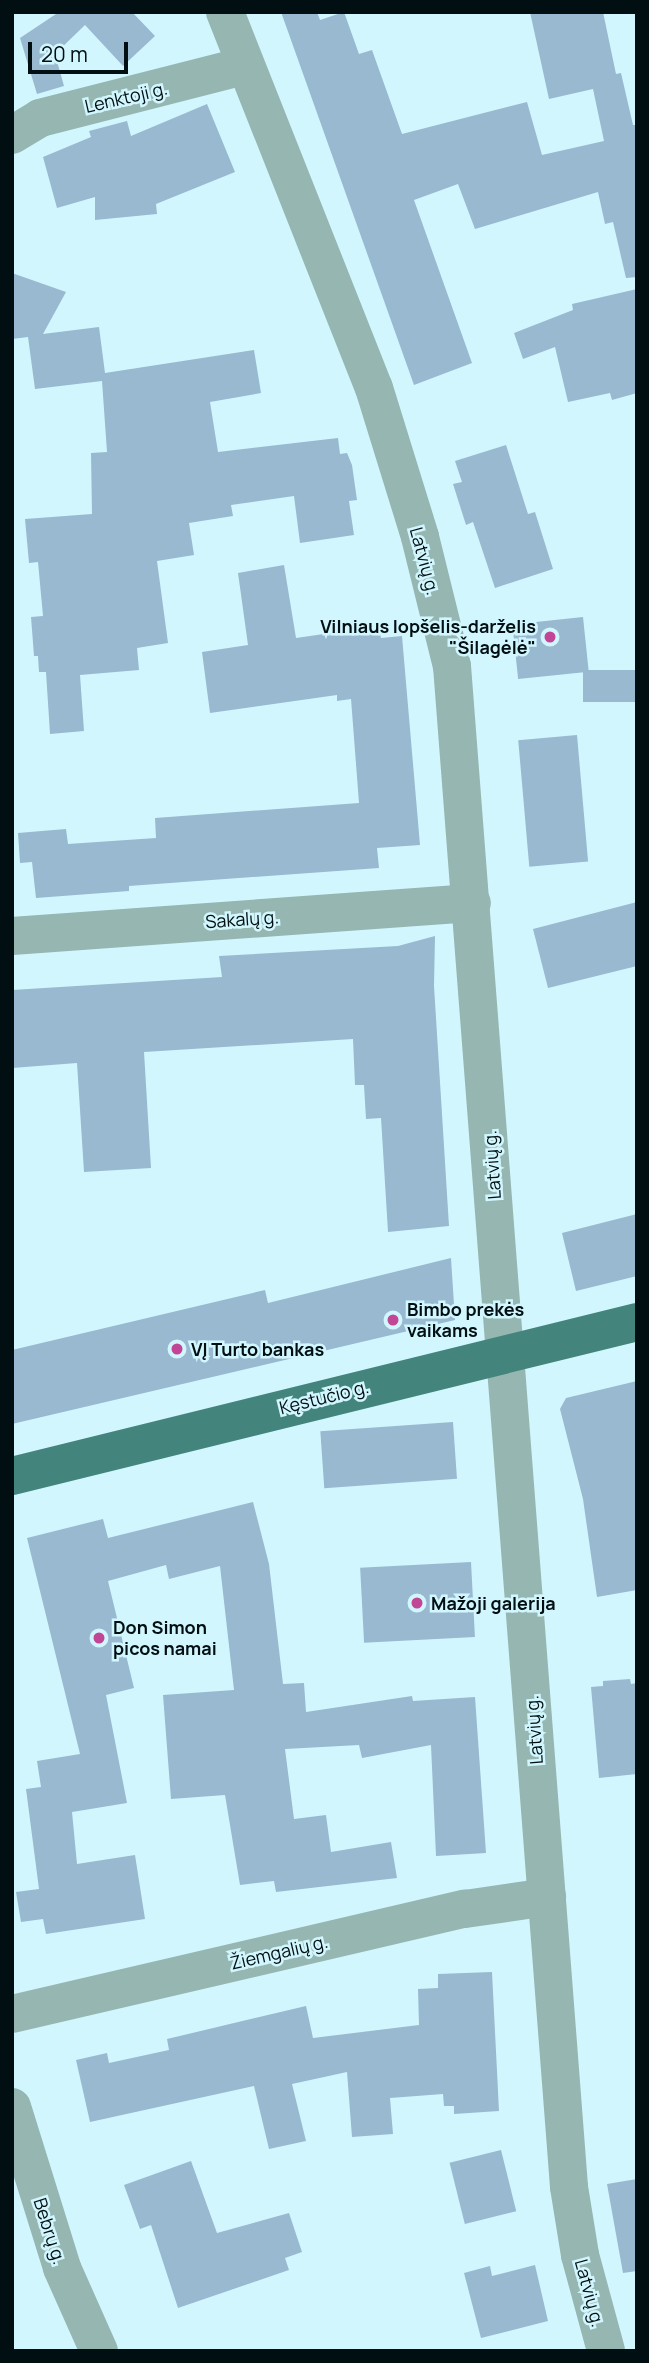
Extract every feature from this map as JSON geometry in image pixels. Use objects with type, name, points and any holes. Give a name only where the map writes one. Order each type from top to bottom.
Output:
[{"type":"main road","name":"Kęstučio g.","points":[[12,1476],[637,1322]]},
{"type":"street","name":"Latvių g.","points":[[225,12],[244,66],[374,388],[420,537],[459,715],[569,2187],[579,2255],[606,2351]]},
{"type":"street","name":"Lenktoji g.","points":[[12,135],[40,118],[244,66]]},
{"type":"street","name":"Sakalų g.","points":[[12,936],[472,903]]},
{"type":"street","name":"Žiemgalių g.","points":[[12,2014],[465,1909],[547,1897]]},
{"type":"street","name":"Bebrų g.","points":[[12,2107],[62,2268],[99,2351]]},
{"type":"building","points":[[59,12],[132,12],[155,36],[123,66],[85,25],[55,54],[64,86],[37,94],[20,38]]},
{"type":"building","points":[[281,12],[317,12],[320,20],[344,12],[359,54],[372,50],[402,134],[527,102],[542,155],[604,141],[593,89],[549,99],[530,12],[603,12],[616,74],[621,73],[633,125],[637,125],[637,277],[626,278],[613,222],[605,224],[598,192],[475,229],[458,184],[414,200],[472,363],[414,385]]},
{"type":"building","points":[[207,104],[235,172],[156,204],[157,214],[95,220],[95,197],[57,208],[43,157],[91,137],[89,131],[127,121],[131,136]]},
{"type":"building","points":[[12,273],[66,292],[43,334],[99,327],[105,373],[254,350],[261,393],[210,402],[218,452],[338,438],[340,454],[347,453],[352,465],[357,500],[349,501],[354,535],[300,543],[294,496],[231,505],[233,516],[189,523],[194,555],[157,561],[168,643],[137,648],[139,670],[80,675],[84,731],[50,734],[46,672],[39,672],[38,656],[34,656],[31,617],[43,616],[38,562],[29,563],[25,519],[92,514],[91,453],[107,452],[102,381],[35,389],[28,337],[12,339]]},
{"type":"building","points":[[637,289],[637,393],[612,400],[610,393],[568,402],[555,347],[523,359],[514,333],[573,310],[572,304]]},
{"type":"building","points":[[506,445],[528,514],[535,512],[553,569],[495,588],[473,522],[466,525],[453,484],[462,482],[455,461]]},
{"type":"building","points":[[284,565],[296,638],[379,626],[381,638],[402,636],[420,845],[377,848],[379,868],[129,886],[129,891],[36,898],[32,862],[20,863],[18,833],[66,829],[68,844],[156,838],[155,818],[359,803],[351,699],[337,701],[337,695],[210,713],[202,652],[248,645],[238,573]]},
{"type":"building","points":[[583,617],[589,672],[518,679],[512,624]]},
{"type":"building","points":[[583,670],[637,670],[637,702],[583,702]]},
{"type":"building","points":[[577,735],[588,862],[529,867],[518,740]]},
{"type":"building","points":[[637,902],[637,966],[548,988],[533,929]]},
{"type":"building","points":[[435,936],[434,986],[449,1226],[388,1232],[381,1118],[366,1119],[364,1085],[355,1085],[353,1039],[144,1052],[151,1168],[84,1172],[77,1063],[12,1068],[12,990],[222,977],[219,956],[398,946]]},
{"type":"building","points":[[637,1214],[637,1276],[576,1291],[562,1233]]},
{"type":"building","points":[[451,1258],[455,1320],[12,1424],[12,1350],[265,1290],[268,1303]]},
{"type":"building","points":[[637,1381],[637,1590],[597,1597],[583,1499],[560,1409],[566,1398]]},
{"type":"building","points":[[453,1422],[457,1479],[324,1488],[320,1431]]},
{"type":"building","points":[[253,1502],[269,1564],[283,1684],[304,1683],[306,1712],[412,1696],[413,1701],[475,1697],[486,1853],[436,1856],[431,1745],[362,1758],[359,1745],[285,1749],[294,1819],[326,1815],[331,1852],[391,1842],[397,1878],[276,1892],[274,1881],[240,1885],[225,1795],[171,1799],[163,1695],[234,1690],[220,1566],[169,1579],[166,1565],[108,1581],[134,1688],[106,1695],[127,1803],[72,1812],[77,1864],[135,1855],[145,1919],[46,1934],[43,1919],[21,1922],[16,1892],[39,1889],[26,1789],[41,1787],[37,1761],[80,1754],[27,1538],[103,1519],[108,1538]]},
{"type":"building","name":"Mažoji galerija","points":[[471,1562],[475,1637],[364,1643],[360,1568]]},
{"type":"building","points":[[630,1679],[631,1684],[637,1683],[637,1774],[599,1778],[591,1687],[603,1686],[603,1681]]},
{"type":"building","points":[[492,1972],[499,2111],[454,2114],[454,2106],[444,2106],[443,2094],[390,2098],[393,2134],[352,2137],[347,2072],[292,2084],[306,2141],[269,2149],[254,2086],[90,2122],[76,2060],[107,2053],[109,2063],[169,2050],[167,2039],[306,2006],[313,2038],[419,2025],[418,1989],[438,1988],[438,1974]]},
{"type":"building","points":[[501,2150],[516,2211],[465,2224],[450,2163]]},
{"type":"building","points":[[191,2161],[217,2233],[289,2213],[302,2252],[285,2258],[289,2270],[178,2308],[151,2225],[140,2229],[124,2185]]},
{"type":"building","points":[[637,2179],[637,2271],[623,2273],[607,2184]]},
{"type":"building","points":[[535,2265],[548,2321],[481,2338],[464,2273],[490,2266],[492,2276]]},
{"type":"place","name":"Vilniaus lopšelis-darželis \"Šilagėlė\"","points":[[550,637]]},
{"type":"place","name":"Bimbo prekės vaikams","points":[[393,1320]]},
{"type":"place","name":"VĮ Turto bankas","points":[[177,1349]]},
{"type":"place","name":"Mažoji galerija","points":[[417,1603]]},
{"type":"place","name":"Don Simon picos namai","points":[[99,1638]]}]
